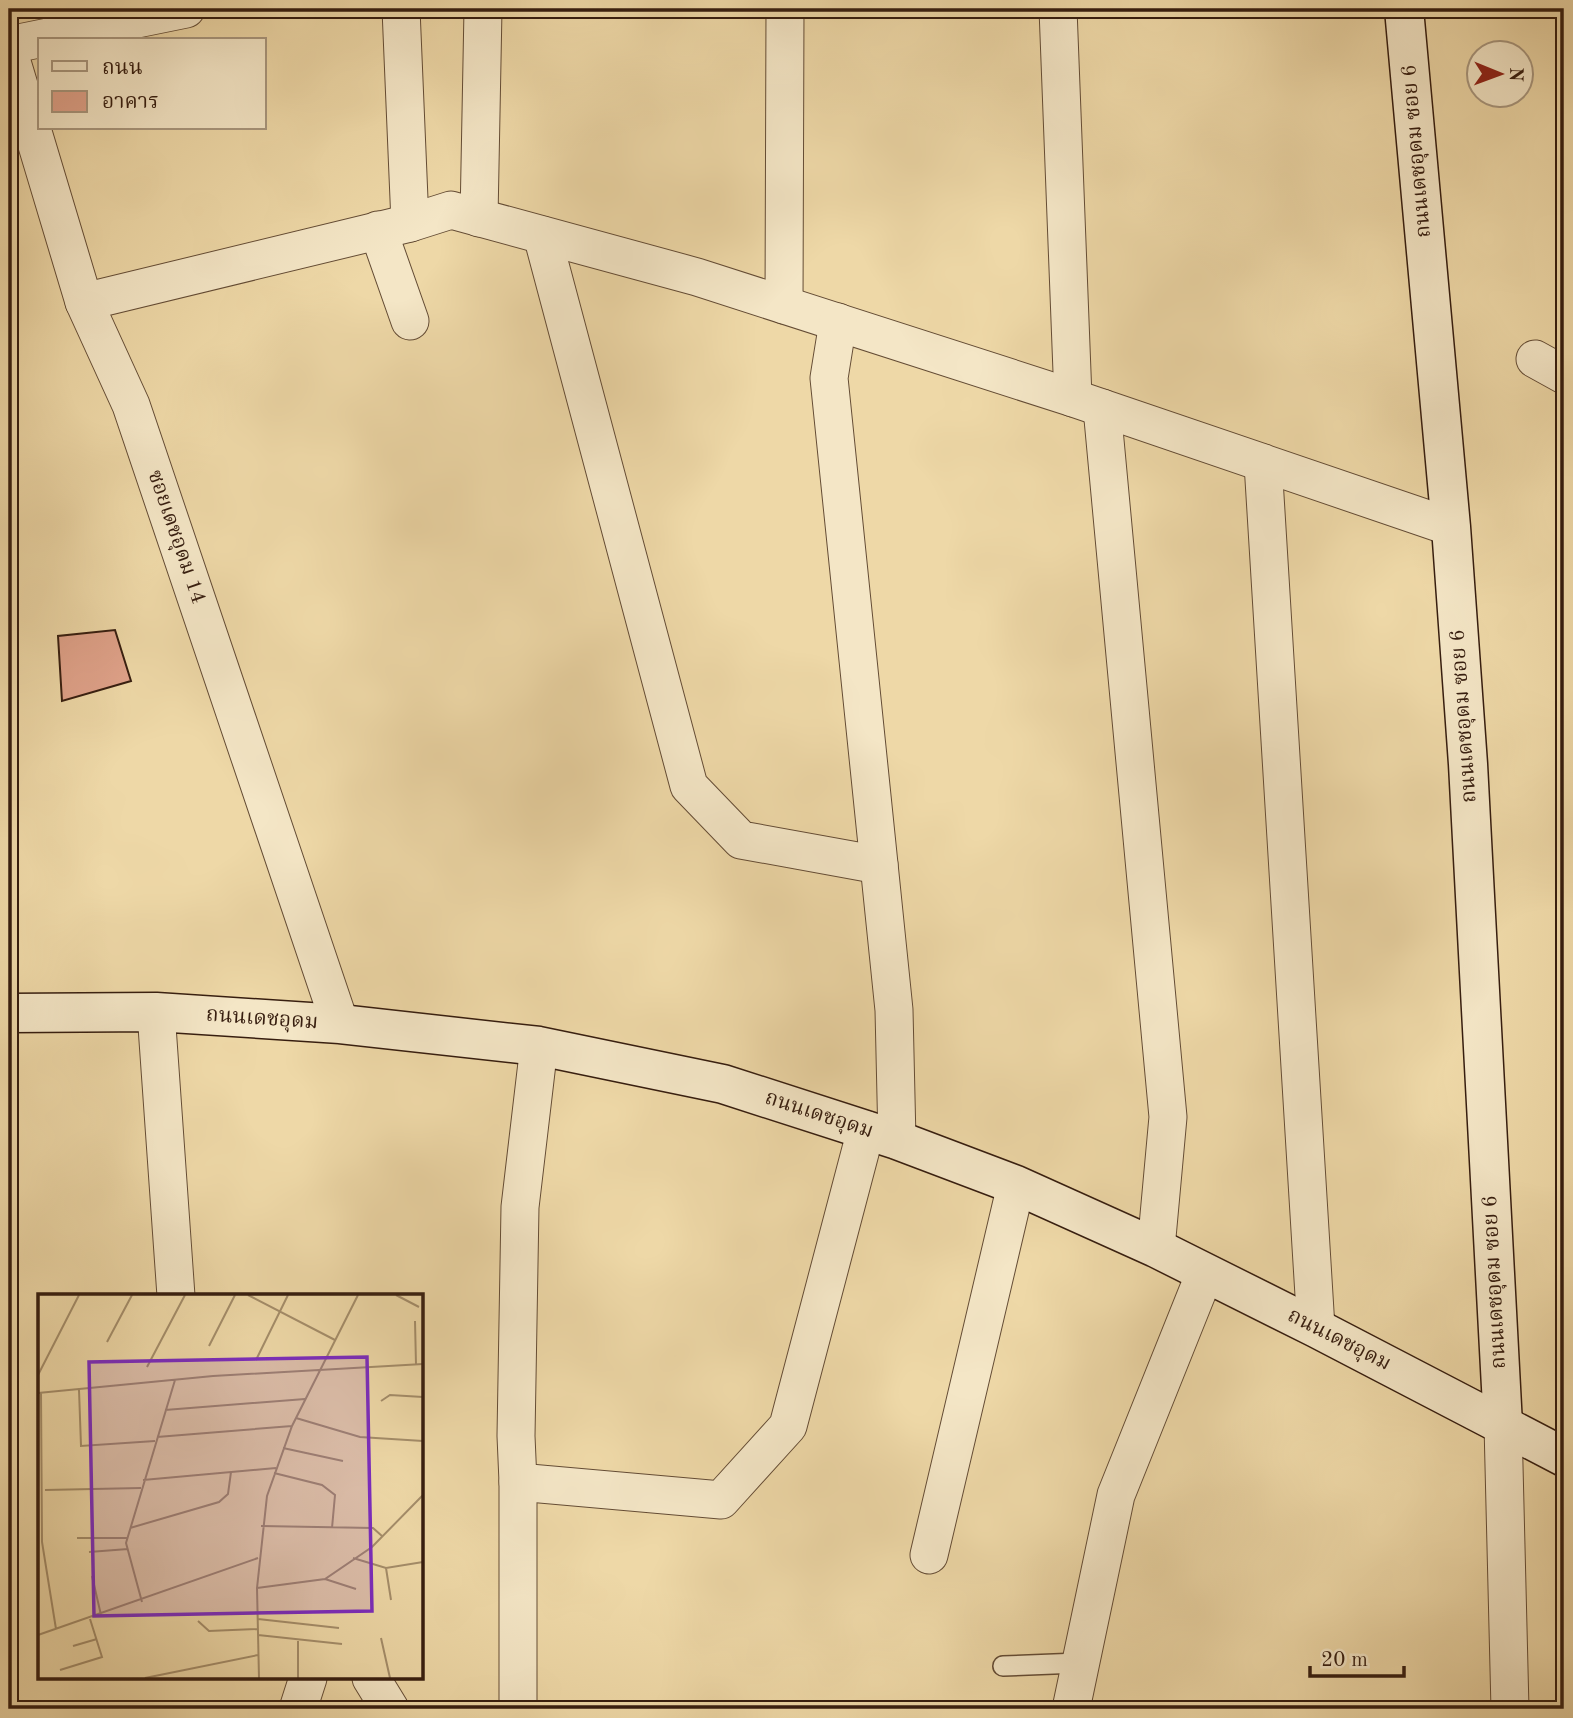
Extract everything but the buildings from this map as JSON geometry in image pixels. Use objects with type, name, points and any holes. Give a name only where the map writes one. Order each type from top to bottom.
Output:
[{"type":"main road","name":"ถนนเดชอุดม ซอย 6","points":[[1404,9],[1451,527],[1468,764],[1503,1424]]},
{"type":"main road","name":"ถนนเดชอุดม","points":[[9,1013],[156,1012],[340,1024],[540,1046],[723,1084],[881,1135],[1016,1185],[1156,1248],[1564,1457]]},
{"type":"street","points":[[43,38],[186,9]]},
{"type":"street","points":[[401,9],[394,226],[410,321]]},
{"type":"street","points":[[479,218],[483,9]]},
{"type":"street","points":[[784,305],[785,9]]},
{"type":"street","points":[[1058,9],[1088,403],[1168,1117],[1156,1248]]},
{"type":"street","points":[[9,45],[38,39]]},
{"type":"street","name":"ซอยเดชอุดม 14","points":[[9,52],[84,302],[131,405],[340,1024]]},
{"type":"street","points":[[84,302],[452,211],[697,277],[1088,403],[1451,527]]},
{"type":"street","points":[[542,235],[689,786],[741,841],[879,865]]},
{"type":"street","points":[[518,1482],[721,1500],[789,1426],[881,1135],[894,1010],[829,378],[838,322]]},
{"type":"street","points":[[1263,463],[1316,1328]]},
{"type":"street","points":[[156,1012],[176,1294]]},
{"type":"street","points":[[518,1709],[516,1436],[520,1208],[540,1046]]},
{"type":"street","points":[[929,1555],[1016,1185]]},
{"type":"street","points":[[1071,1709],[1116,1495],[1205,1273]]},
{"type":"street","points":[[1503,1424],[1510,1709]]},
{"type":"street","points":[[298,1709],[307,1680]]},
{"type":"street","points":[[372,1680],[390,1709]]},
{"type":"lane","points":[[1003,1666],[1079,1663]]}]
